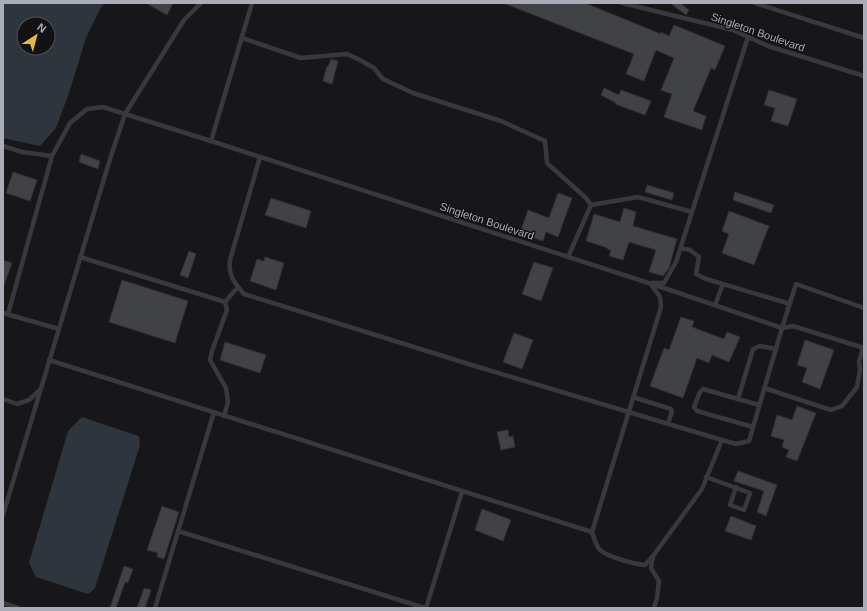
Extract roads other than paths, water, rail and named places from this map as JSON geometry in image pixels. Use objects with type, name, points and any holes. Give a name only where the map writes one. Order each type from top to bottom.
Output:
[{"type":"lane","points":[[3,516],[4,507],[125,114],[184,20],[201,3]]},
{"type":"lane","points":[[211,141],[252,3]]},
{"type":"lane","name":"Singleton Boulevard","points":[[622,3],[733,30],[768,46],[864,76]]},
{"type":"lane","points":[[755,3],[864,38]]},
{"type":"lane","points":[[650,283],[664,283],[676,262],[748,37]]},
{"type":"lane","points":[[242,38],[301,58],[347,54],[374,68],[383,79],[412,93],[501,121],[544,141],[547,163],[586,198],[591,205]]},
{"type":"lane","name":"Singleton Boulevard","points":[[5,313],[52,156],[70,123],[87,110],[103,107],[650,283],[782,328],[793,326],[864,348]]},
{"type":"lane","points":[[3,146],[22,152],[52,156]]},
{"type":"lane","points":[[260,157],[230,260],[229,270],[235,283],[244,294],[475,366],[736,444],[749,442],[796,284],[864,308]]},
{"type":"lane","points":[[591,205],[638,197],[692,212]]},
{"type":"lane","points":[[568,257],[591,205]]},
{"type":"lane","points":[[681,248],[690,250],[699,257],[696,274],[706,279],[790,304]]},
{"type":"lane","points":[[80,257],[225,302]]},
{"type":"lane","points":[[650,283],[660,297],[661,307],[592,532],[599,548],[608,555],[645,565],[702,489],[722,440]]},
{"type":"lane","points":[[715,306],[723,284]]},
{"type":"lane","points":[[225,302],[238,287]]},
{"type":"lane","points":[[224,416],[228,402],[226,388],[210,360],[227,310],[225,302]]},
{"type":"lane","points":[[5,313],[59,329]]},
{"type":"lane","points":[[738,399],[753,349],[760,346],[776,349]]},
{"type":"lane","points":[[764,388],[831,410],[836,409],[842,406],[857,387],[860,370],[859,361],[864,348]]},
{"type":"lane","points":[[49,360],[592,532]]},
{"type":"lane","points":[[3,399],[17,404],[29,400],[41,388]]},
{"type":"lane","points":[[753,427],[697,411],[694,407],[700,392],[703,389],[759,405]]},
{"type":"lane","points":[[633,397],[671,408],[672,412],[668,423]]},
{"type":"lane","points":[[155,608],[214,412]]},
{"type":"lane","points":[[706,477],[750,492],[744,510],[730,505],[736,488]]},
{"type":"lane","points":[[178,531],[425,608],[462,492]]},
{"type":"lane","points":[[653,556],[651,568],[658,581],[657,598],[654,608]]},
{"type":"lane","points":[[3,603],[18,608]]}]
